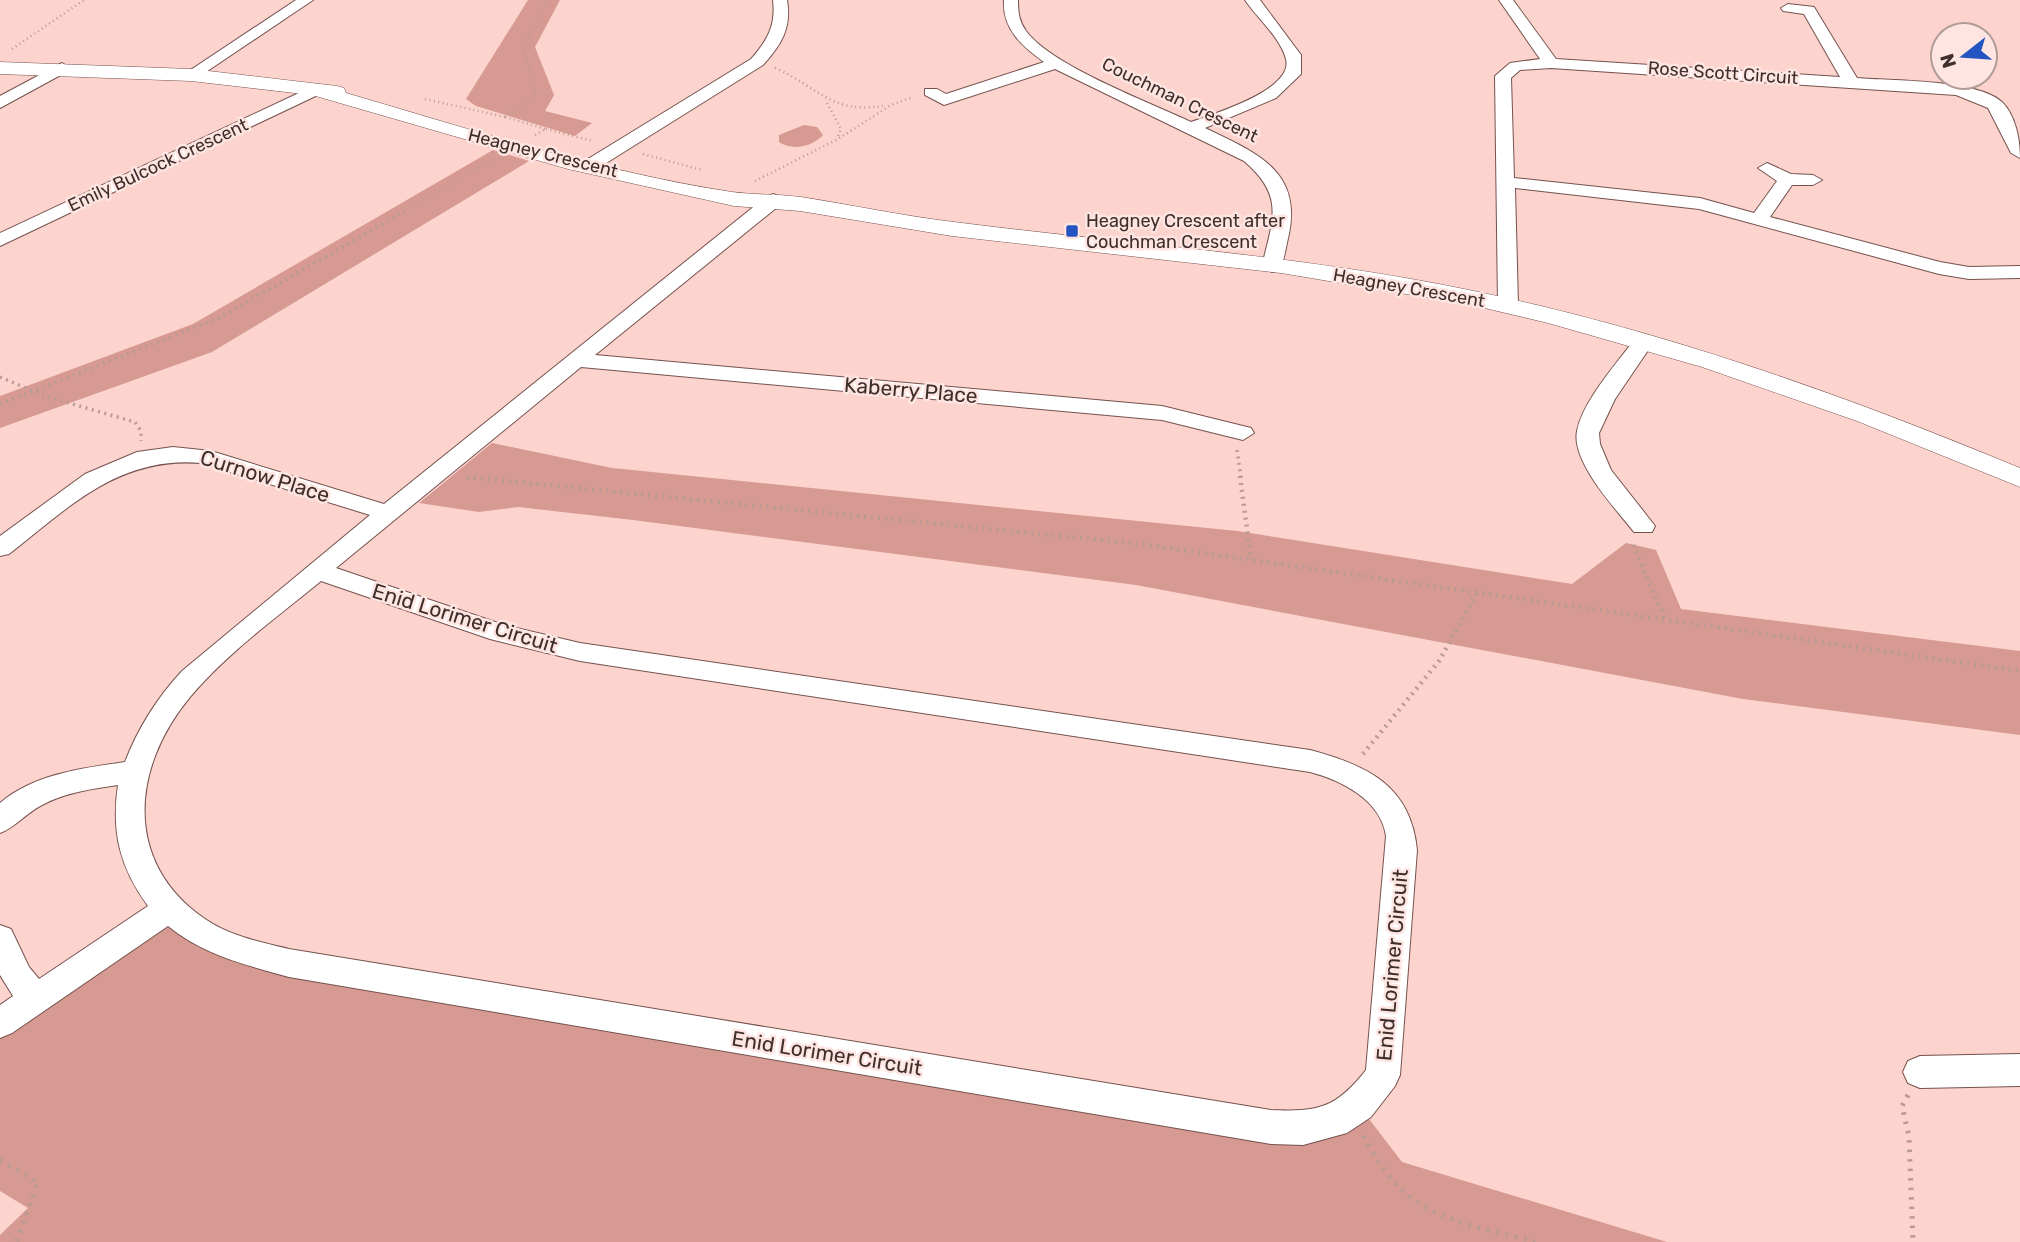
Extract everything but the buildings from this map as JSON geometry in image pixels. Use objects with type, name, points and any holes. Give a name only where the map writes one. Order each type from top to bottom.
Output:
[{"type":"street","points":[[191,75],[306,0]]},
{"type":"street","points":[[589,166],[755,64],[773,46],[781,31],[784,16],[780,0]]},
{"type":"street","name":"Couchman Crescent","points":[[1011,0],[1009,7],[1018,31],[1033,47],[1056,63],[1250,157],[1274,177],[1282,193],[1283,209],[1272,265]]},
{"type":"street","points":[[1190,128],[1270,95],[1285,84],[1294,72],[1295,61],[1289,50],[1252,0]]},
{"type":"street","points":[[1506,0],[1551,63]]},
{"type":"street","points":[[1788,8],[1830,11]]},
{"type":"street","points":[[1809,10],[1851,82]]},
{"type":"street","name":"Heagney Crescent","points":[[5,59],[62,68],[191,75],[434,107],[745,188],[774,200]]},
{"type":"street","points":[[944,100],[1056,63]]},
{"type":"street","name":"Rose Scott Circuit","points":[[1508,305],[1503,76],[1516,66],[1551,63],[1943,87],[1975,94],[1995,105],[2020,153]]},
{"type":"street","points":[[0,103],[62,68]]},
{"type":"street","name":"Heagney Crescent","points":[[316,90],[515,147],[738,200],[774,200],[950,228],[1272,265],[1389,282],[1508,305],[1644,340],[1866,414],[2020,478]]},
{"type":"street","name":"Emily Bulcock Crescent","points":[[0,240],[316,90]]},
{"type":"street","points":[[1767,168],[1787,179],[1813,180]]},
{"type":"street","points":[[1759,219],[1787,179]]},
{"type":"street","points":[[1506,181],[1662,198],[1759,219],[1939,268],[1969,273],[2020,272]]},
{"type":"street","name":"Enid Lorimer Circuit","points":[[317,571],[499,633],[580,652],[1310,761],[1359,779],[1383,799],[1398,823],[1402,850],[1383,1076],[1359,1106],[1334,1121],[1303,1128],[1271,1127],[289,963],[232,947],[187,923],[144,878],[130,845],[127,809],[135,772],[143,750],[169,705],[206,663],[317,571],[388,513],[774,200]]},
{"type":"street","points":[[1643,526],[1599,469],[1588,433],[1594,418],[1644,340]]},
{"type":"street","name":"Kaberry Place","points":[[576,360],[1162,413],[1243,433]]},
{"type":"street","name":"Curnow Place","points":[[0,548],[102,472],[141,458],[187,453],[388,513]]},
{"type":"street","points":[[0,821],[12,808],[45,789],[70,782],[135,772]]},
{"type":"street","points":[[0,1023],[170,908]]},
{"type":"street","points":[[0,938],[17,976],[35,999]]},
{"type":"street","points":[[1920,1072],[2020,1070]]},
{"type":"path","points":[[5,59],[84,0]]},
{"type":"path","points":[[0,404],[219,318],[546,128],[505,117],[536,95],[523,47],[547,0]]},
{"type":"path","points":[[755,64],[793,75],[810,84],[823,98],[841,129],[837,139]]},
{"type":"path","points":[[823,98],[835,106],[853,109],[944,100]]},
{"type":"path","points":[[745,188],[778,166],[837,139],[888,105]]},
{"type":"path","points":[[0,377],[35,391],[135,422],[141,431],[141,458]]},
{"type":"path","points":[[1243,433],[1236,452],[1251,560]]},
{"type":"path","points":[[439,472],[1142,544],[2020,671]]},
{"type":"path","points":[[1643,526],[1633,546],[1666,621]]},
{"type":"path","points":[[1347,774],[1439,661],[1477,593]]},
{"type":"path","points":[[1349,1112],[1376,1158],[1406,1193],[1460,1222],[1537,1242]]},
{"type":"path","points":[[1906,1120],[1913,1242]]},
{"type":"path","points":[[0,1160],[38,1182],[16,1242]]},
{"type":"shaded area","points":[[528,0],[560,0],[535,47],[554,95],[545,111],[592,123],[575,136],[476,106],[466,99]]},
{"type":"shaded area","points":[[804,125],[817,127],[823,135],[802,146],[779,142],[779,135]]},
{"type":"shaded area","points":[[493,150],[529,161],[212,352],[0,428],[0,396],[193,324]]},
{"type":"shaded area","points":[[492,443],[612,468],[1237,531],[1572,584],[1626,543],[1656,550],[1681,609],[2020,651],[2020,735],[1743,699],[1136,585],[633,520],[518,507],[479,512],[419,503]]},
{"type":"shaded area","points":[[170,908],[232,947],[1271,1127],[1359,1106],[1402,1162],[1667,1242],[0,1242],[0,1235],[28,1208],[0,1191],[0,1023]]},
{"type":"place","name":"Heagney Crescent after Couchman Crescent","points":[[1072,231]]}]
